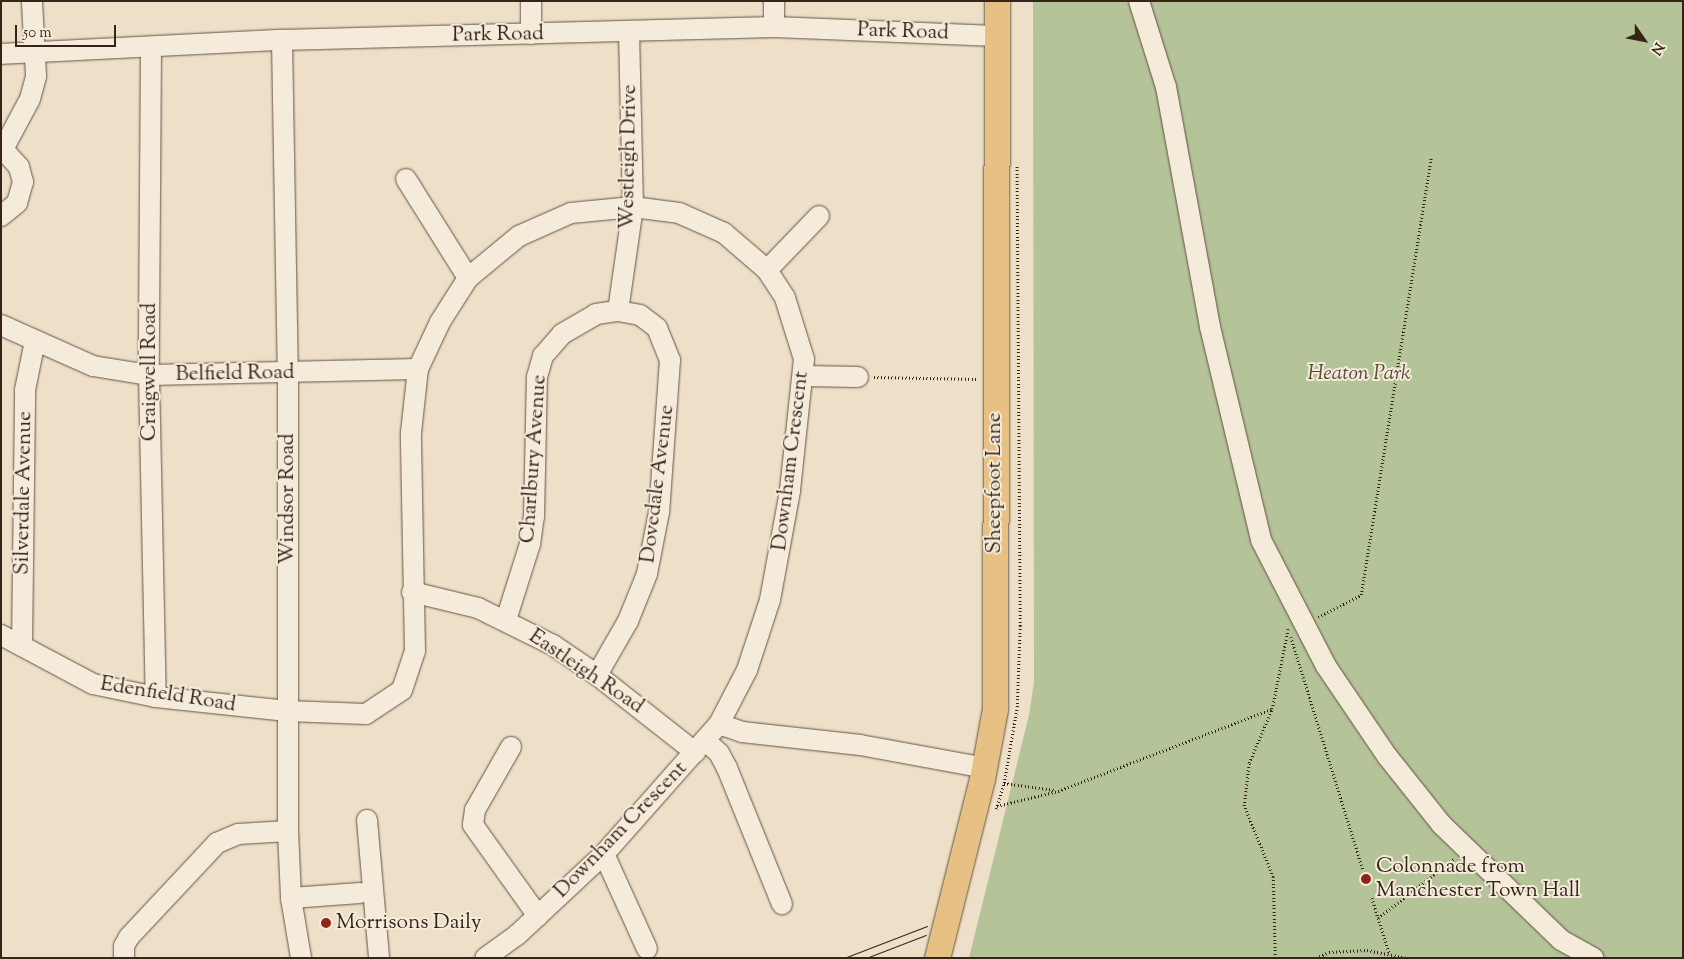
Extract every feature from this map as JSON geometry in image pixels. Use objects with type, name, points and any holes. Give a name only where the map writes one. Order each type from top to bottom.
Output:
[{"type":"main road","name":"Sheepfoot Lane","points":[[937,958],[984,774],[996,709],[997,1]]},
{"type":"street","points":[[1,216],[17,202],[23,182],[19,168],[2,151],[30,99],[36,76],[32,1]]},
{"type":"street","points":[[531,1],[531,34]]},
{"type":"street","points":[[774,1],[774,26]]},
{"type":"street","points":[[1141,2],[1166,87],[1210,326],[1260,540],[1296,626],[1326,666],[1387,756],[1441,824],[1561,940],[1593,958]]},
{"type":"street","name":"Park Road","points":[[1,54],[282,40],[630,32],[774,26],[996,36]]},
{"type":"street","name":"Westleigh Drive","points":[[618,311],[633,207],[630,32]]},
{"type":"street","name":"Windsor Road","points":[[282,40],[288,374],[288,831],[291,898],[301,958]]},
{"type":"street","name":"Craigwell Road","points":[[151,48],[149,375],[156,697]]},
{"type":"street","points":[[406,179],[468,278]]},
{"type":"street","name":"Downham Crescent","points":[[287,711],[366,714],[402,690],[415,651],[412,592],[411,433],[418,369],[440,322],[468,278],[519,236],[571,213],[633,207],[679,213],[724,233],[767,270],[785,298],[804,359],[804,376],[790,491],[770,600],[747,670],[719,724],[604,854],[538,916],[485,958]]},
{"type":"street","points":[[767,270],[819,216]]},
{"type":"street","name":"Charlbury Avenue","points":[[506,620],[530,544],[534,517],[537,377],[543,356],[550,344],[580,322],[596,314],[618,311]]},
{"type":"street","name":"Dovedale Avenue","points":[[597,675],[628,621],[647,574],[659,512],[666,439],[670,360],[664,341],[649,320],[640,315],[618,311]]},
{"type":"street","name":"Belfield Road","points":[[1,325],[93,366],[149,375],[288,374],[418,369]]},
{"type":"street","name":"Silverdale Avenue","points":[[22,646],[25,390],[35,341]]},
{"type":"street","points":[[804,376],[858,377]]},
{"type":"street","name":"Eastleigh Road","points":[[412,592],[478,608],[506,620],[553,645],[700,746],[719,753],[727,768],[782,904]]},
{"type":"street","name":"Edenfield Road","points":[[1,635],[93,684],[156,697],[287,711]]},
{"type":"street","points":[[719,724],[742,732],[860,745],[984,774]]},
{"type":"street","points":[[511,747],[475,810],[472,825],[538,916]]},
{"type":"street","points":[[366,820],[379,958]]},
{"type":"street","points":[[124,958],[124,946],[129,937],[216,843],[238,834],[288,831]]},
{"type":"street","points":[[604,854],[647,949]]},
{"type":"street","points":[[291,898],[360,893]]},
{"type":"path","points":[[1275,958],[1273,877],[1244,806],[1249,763],[1272,709],[1296,626],[1361,595],[1431,157]]},
{"type":"path","points":[[858,377],[995,379]]},
{"type":"path","points":[[1296,626],[1363,869]]},
{"type":"path","points":[[996,806],[1058,791],[1272,709]]},
{"type":"path","points":[[984,774],[1058,791]]},
{"type":"path","points":[[1378,918],[1466,850]]},
{"type":"path","points":[[1372,898],[1389,952]]},
{"type":"path","points":[[1316,958],[1329,952],[1389,952],[1407,958]]},
{"type":"green space","name":"Heaton Park","points":[[1033,1],[1683,1],[1683,958],[969,958],[1029,715],[1034,682]]},
{"type":"tram line","points":[[844,958],[927,926]]},
{"type":"tram line","points":[[866,958],[926,935]]},
{"type":"place","name":"Colonnade from Manchester Town Hall","points":[[1366,879]]},
{"type":"place","name":"Morrisons Daily","points":[[326,923]]}]
